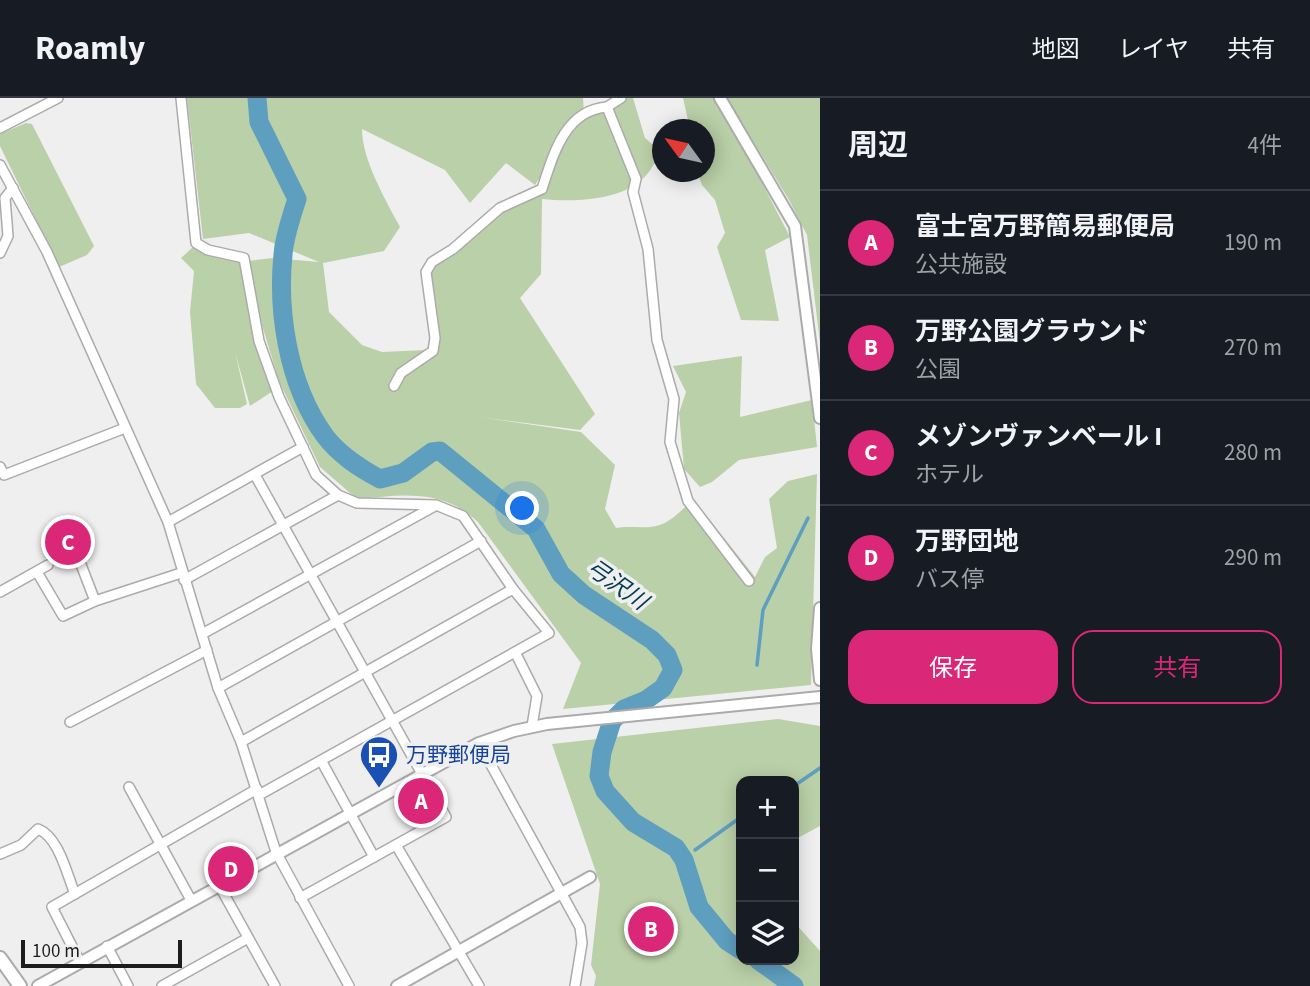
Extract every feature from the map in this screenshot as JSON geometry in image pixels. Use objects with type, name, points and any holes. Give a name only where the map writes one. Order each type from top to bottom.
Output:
[{"type":"main road","points":[[0,958],[20,986]]},
{"type":"street","points":[[0,128],[58,98]]},
{"type":"street","points":[[80,962],[52,907],[160,845],[393,722],[549,633],[513,589],[463,516],[436,505],[373,506],[338,495],[316,475],[279,397],[259,341],[244,258],[208,250],[197,243],[181,98]]},
{"type":"street","points":[[394,386],[401,373],[433,351],[435,338],[426,272],[432,262],[453,250],[500,208],[542,189],[553,154],[568,127],[584,113],[607,107],[621,98]]},
{"type":"street","points":[[720,98],[795,226],[820,418]]},
{"type":"street","points":[[607,107],[636,179],[633,192],[649,249],[657,340],[674,399],[670,442],[681,486],[688,501],[749,581]]},
{"type":"street","points":[[0,165],[47,252],[168,522],[218,688],[241,742],[276,852],[349,986]]},
{"type":"street","points":[[0,253],[8,236],[5,198],[13,188]]},
{"type":"street","points":[[1,473],[125,428]]},
{"type":"street","points":[[168,522],[303,447]]},
{"type":"street","points":[[255,475],[446,817],[300,898]]},
{"type":"street","points":[[37,572],[63,616],[95,601],[183,576],[338,495]]},
{"type":"street","points":[[202,634],[436,505]]},
{"type":"street","points":[[218,688],[481,541]]},
{"type":"street","points":[[75,550],[95,601]]},
{"type":"street","points":[[0,592],[48,565]]},
{"type":"street","points":[[241,742],[513,589]]},
{"type":"street","points":[[820,608],[817,649],[820,680]]},
{"type":"street","points":[[70,722],[207,650]]},
{"type":"street","points":[[516,654],[537,695],[532,726]]},
{"type":"street","points":[[38,986],[276,852],[479,743],[532,726],[820,697]]},
{"type":"street","points":[[479,743],[563,892],[580,928],[582,943],[575,986]]},
{"type":"street","points":[[322,761],[374,857]]},
{"type":"street","points":[[129,787],[191,900]]},
{"type":"street","points":[[0,854],[21,845],[38,830],[43,831],[51,839],[75,894]]},
{"type":"street","points":[[396,845],[479,986]]},
{"type":"street","points":[[397,986],[590,877]]},
{"type":"street","points":[[219,885],[275,986]]},
{"type":"street","points":[[162,986],[248,939]]},
{"type":"street","points":[[107,946],[128,986]]},
{"type":"green space","points":[[187,98],[583,98],[584,113],[624,98],[633,98],[645,138],[652,144],[652,168],[628,189],[613,195],[577,200],[542,199],[541,274],[520,298],[595,414],[580,430],[480,417],[581,432],[615,465],[605,509],[616,528],[663,524],[693,499],[755,577],[765,557],[777,548],[769,499],[788,481],[817,474],[811,685],[563,709],[581,663],[478,522],[451,503],[421,496],[357,499],[320,467],[279,381],[262,325],[249,261],[272,258],[319,262],[249,233],[203,239]],"holes":[[[362,129],[445,170],[470,203],[506,163],[535,185],[550,162],[543,194],[497,211],[426,272],[438,348],[411,365],[426,350],[382,352],[362,345],[329,312],[323,263],[384,251],[400,227],[370,165]]]},
{"type":"green space","points":[[683,98],[718,98],[790,237],[765,250],[779,321],[741,320],[717,247],[725,233],[715,200],[701,182],[715,182],[715,119],[688,119]]},
{"type":"green space","points":[[727,98],[820,98],[820,343],[807,235],[789,200]]},
{"type":"green space","points":[[26,123],[32,124],[94,246],[87,255],[59,267],[0,146],[0,134]]},
{"type":"green space","points":[[193,247],[242,261],[273,391],[250,406],[235,352],[247,404],[240,408],[215,408],[196,384],[190,312],[194,271],[181,258]]},
{"type":"green space","points":[[742,356],[740,417],[812,400],[817,447],[739,460],[712,482],[700,487],[684,469],[679,413],[686,392],[673,366]]},
{"type":"green space","points":[[778,719],[820,726],[820,826],[799,837],[799,776],[736,776],[736,965],[799,965],[799,928],[820,951],[820,986],[594,986],[596,976],[591,965],[600,884],[552,744]]},
{"type":"waterway","name":"弓沢川","points":[[257,98],[259,122],[297,199],[284,246],[283,319],[293,369],[312,415],[325,436],[343,455],[380,479],[403,473],[432,452],[440,451],[536,529],[561,574],[584,595],[652,640],[667,655],[673,670],[663,688],[646,700],[624,709],[612,721],[602,752],[599,776],[605,791],[633,822],[676,848],[684,860],[699,907],[727,941],[736,947]]},
{"type":"waterway","points":[[757,665],[763,610],[808,518]]},
{"type":"waterway","points":[[799,783],[820,768]]},
{"type":"waterway","points":[[695,850],[736,821]]},
{"type":"waterway","name":"弓沢川","points":[[765,965],[794,986]]},
{"type":"place","name":"メゾンヴァンベール I","points":[[68,542]]},
{"type":"place","name":"万野郵便局","points":[[379,789]]},
{"type":"place","name":"富士宮万野簡易郵便局","points":[[421,801]]},
{"type":"place","name":"万野団地","points":[[231,869]]},
{"type":"place","name":"万野公園グラウンド","points":[[651,929]]}]
